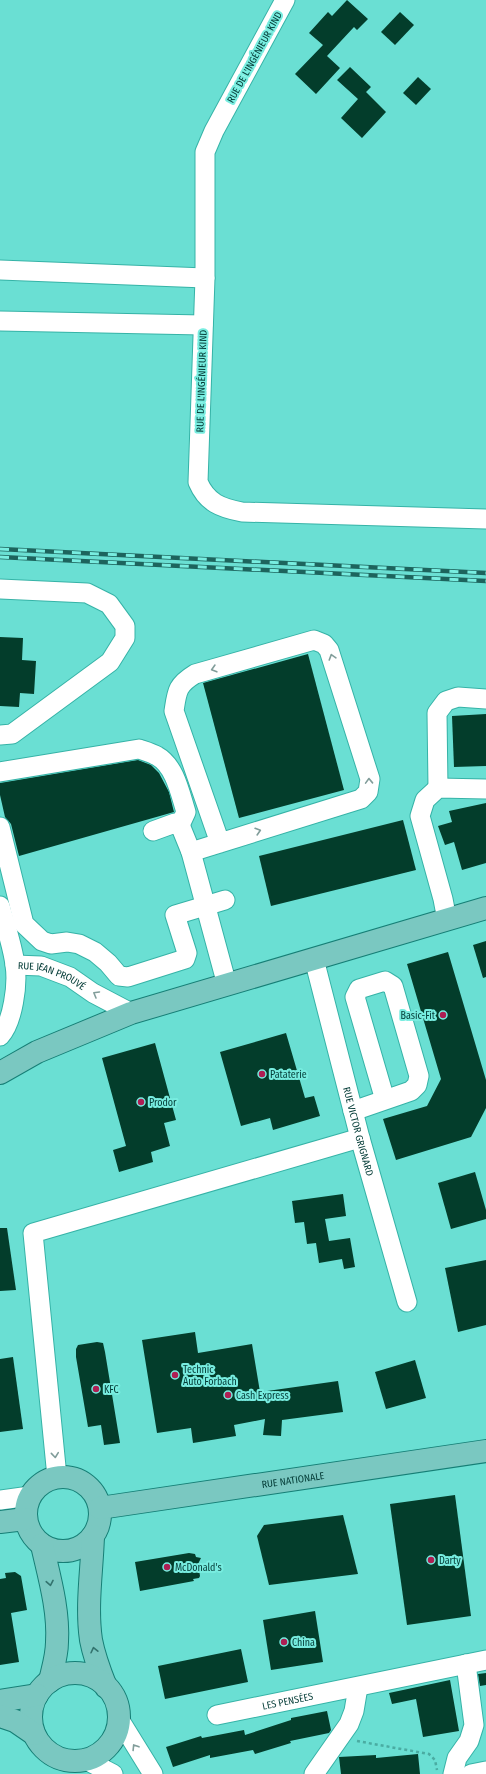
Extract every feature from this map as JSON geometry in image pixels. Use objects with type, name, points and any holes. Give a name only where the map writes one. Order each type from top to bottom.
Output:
[{"type":"main road","points":[[0,1073],[37,1052],[130,1013],[486,908]]},
{"type":"main road","name":"RUE NATIONALE","points":[[100,1508],[486,1451]]},
{"type":"main road","points":[[93,1536],[83,1546],[70,1551],[55,1551],[42,1545],[30,1534],[25,1519],[26,1507],[30,1496],[42,1484],[57,1477],[72,1478],[85,1484],[94,1494],[100,1508],[99,1522],[93,1536],[90,1620],[91,1640],[94,1655],[106,1687]]},
{"type":"main road","points":[[0,1522],[25,1519]]},
{"type":"main road","points":[[0,1701],[44,1688],[61,1676],[73,1674],[85,1675],[106,1687],[113,1696],[118,1707],[119,1719],[116,1732],[109,1745],[99,1754],[86,1760],[74,1761],[61,1759],[50,1753],[41,1745],[34,1734],[31,1721],[32,1707],[44,1688],[54,1664],[58,1642],[52,1592],[42,1545]]},
{"type":"main road","points":[[0,1716],[15,1721],[34,1734]]},
{"type":"street","name":"RUE DE L'INGÉNIEUR KIND","points":[[286,0],[214,131],[205,152],[204,278],[198,482],[203,493],[210,501],[230,510],[242,512],[486,519]]},
{"type":"street","points":[[0,270],[204,278]]},
{"type":"street","points":[[0,320],[203,325]]},
{"type":"street","points":[[0,589],[87,593],[110,604],[125,626],[125,638],[110,662],[12,734],[0,735]]},
{"type":"street","points":[[185,838],[220,843],[362,799],[368,792],[370,779],[329,650],[324,644],[314,640],[195,674],[184,680],[176,693],[174,711],[220,843]]},
{"type":"street","points":[[438,788],[437,713],[446,701],[458,697],[486,699]]},
{"type":"street","points":[[0,772],[139,749],[158,756],[169,766],[186,812],[185,838]]},
{"type":"street","points":[[447,920],[443,899],[420,816],[425,800],[438,788],[486,789]]},
{"type":"street","points":[[153,831],[175,823],[185,838],[227,985]]},
{"type":"street","points":[[0,827],[7,883],[24,924],[42,941],[51,944],[67,942],[79,944],[95,952],[108,963],[119,976],[128,977],[185,959],[187,953],[175,915],[225,900]]},
{"type":"street","points":[[0,906],[15,965]]},
{"type":"street","name":"RUE VICTOR GRIGNARD","points":[[314,959],[360,1138],[407,1302]]},
{"type":"street","name":"RUE JEAN PROUVÉ","points":[[0,1036],[6,1030],[14,1002],[15,965],[41,966],[70,977],[93,993],[130,1013]]},
{"type":"street","points":[[353,1111],[385,1100],[411,1091],[417,1085],[419,1076],[393,986],[385,981],[359,990],[355,997],[385,1100]]},
{"type":"street","points":[[57,1477],[33,1233],[360,1138]]},
{"type":"street","points":[[0,1500],[30,1496]]},
{"type":"street","name":"LES PENSÉES","points":[[217,1715],[486,1660]]},
{"type":"street","points":[[453,1774],[457,1758],[469,1741],[474,1725],[466,1664]]},
{"type":"street","points":[[314,1774],[349,1724],[354,1711],[358,1687]]},
{"type":"street","points":[[119,1719],[153,1774]]},
{"type":"street","points":[[86,1760],[113,1774]]},
{"type":"street","points":[[471,1774],[486,1772]]},
{"type":"path","points":[[339,1738],[429,1754],[435,1760],[437,1774]]},
{"type":"building","points":[[347,0],[368,19],[357,30],[354,27],[327,56],[340,68],[316,94],[295,74],[323,45],[309,33],[328,12],[332,16]]},
{"type":"building","points":[[400,12],[414,25],[395,45],[381,32]]},
{"type":"building","points":[[350,67],[371,87],[366,92],[386,112],[362,138],[341,118],[358,99],[337,80]]},
{"type":"building","points":[[418,77],[431,89],[416,105],[403,93]]},
{"type":"building","points":[[0,637],[23,638],[22,660],[36,661],[34,694],[20,693],[19,707],[0,706]]},
{"type":"building","points":[[308,654],[344,790],[239,818],[203,683]]},
{"type":"building","points":[[486,714],[486,766],[454,767],[452,716]]},
{"type":"building","points":[[138,760],[151,765],[159,773],[169,792],[174,812],[19,856],[11,824],[5,817],[0,795],[0,783]]},
{"type":"building","points":[[486,803],[486,863],[462,870],[454,842],[445,845],[438,826],[452,822],[449,811]]},
{"type":"building","points":[[403,820],[416,870],[271,906],[259,856]]},
{"type":"building","points":[[486,941],[486,977],[483,978],[473,945]]},
{"type":"building","points":[[448,952],[486,1080],[486,1108],[471,1137],[396,1160],[383,1119],[427,1106],[441,1079],[407,964]]},
{"type":"building","name":"Pataterie","points":[[286,1033],[305,1098],[314,1096],[320,1116],[273,1130],[270,1118],[241,1126],[220,1052]]},
{"type":"building","points":[[155,1043],[176,1120],[164,1123],[170,1146],[151,1152],[153,1162],[119,1172],[113,1150],[126,1146],[102,1058]]},
{"type":"building","points":[[475,1172],[486,1210],[486,1219],[451,1229],[438,1183]]},
{"type":"building","points":[[343,1194],[346,1216],[325,1219],[329,1241],[350,1238],[355,1267],[344,1269],[342,1259],[319,1263],[316,1243],[307,1244],[304,1222],[295,1223],[292,1201]]},
{"type":"building","points":[[0,1228],[7,1228],[16,1290],[0,1291]]},
{"type":"building","points":[[486,1260],[486,1325],[458,1332],[445,1268]]},
{"type":"building","points":[[195,1332],[198,1353],[252,1344],[260,1392],[338,1381],[343,1412],[282,1420],[281,1436],[263,1435],[265,1419],[234,1425],[236,1436],[193,1443],[191,1428],[157,1433],[142,1340]]},
{"type":"building","name":"KFC","points":[[97,1342],[103,1343],[120,1443],[104,1445],[101,1425],[88,1427],[76,1357],[76,1349],[78,1345]]},
{"type":"building","points":[[13,1357],[23,1429],[0,1432],[0,1359]]},
{"type":"building","points":[[415,1360],[426,1398],[386,1409],[375,1372]]},
{"type":"building","name":"Darty","points":[[455,1495],[471,1616],[407,1625],[390,1504]]},
{"type":"building","points":[[343,1515],[358,1574],[269,1585],[257,1536],[264,1525]]},
{"type":"building","name":"McDonald's","points":[[189,1553],[195,1554],[196,1557],[201,1558],[198,1564],[199,1578],[193,1579],[194,1581],[140,1591],[135,1562]]},
{"type":"building","points":[[15,1572],[21,1576],[27,1610],[11,1613],[19,1662],[0,1665],[0,1579],[6,1578],[5,1573]]},
{"type":"building","points":[[315,1611],[323,1662],[271,1670],[263,1620]]},
{"type":"building","points":[[241,1649],[248,1682],[165,1699],[158,1666]]},
{"type":"building","points":[[486,1673],[486,1685],[480,1686],[478,1674]]},
{"type":"building","points":[[450,1680],[459,1731],[423,1737],[416,1699],[392,1704],[389,1693]]},
{"type":"building","points":[[327,1711],[331,1730],[329,1733],[290,1741],[291,1743],[255,1754],[253,1750],[210,1758],[210,1755],[173,1767],[166,1747],[201,1736],[202,1738],[244,1730],[245,1735],[291,1720],[291,1718]]},
{"type":"building","points":[[418,1754],[420,1774],[341,1774],[339,1757],[376,1755],[376,1758]]},
{"type":"railway","points":[[0,549],[486,573]]},
{"type":"railway","points":[[0,557],[486,581]]},
{"type":"place","name":"Basic-Fit","points":[[443,1015]]},
{"type":"place","name":"Pataterie","points":[[262,1074]]},
{"type":"place","name":"Prodor","points":[[141,1102]]},
{"type":"place","name":"Technic Auto Forbach","points":[[175,1375]]},
{"type":"place","name":"KFC","points":[[96,1389]]},
{"type":"place","name":"Cash Express","points":[[228,1395]]},
{"type":"place","name":"Darty","points":[[431,1560]]},
{"type":"place","name":"McDonald's","points":[[167,1567]]},
{"type":"place","name":"China","points":[[284,1642]]}]
